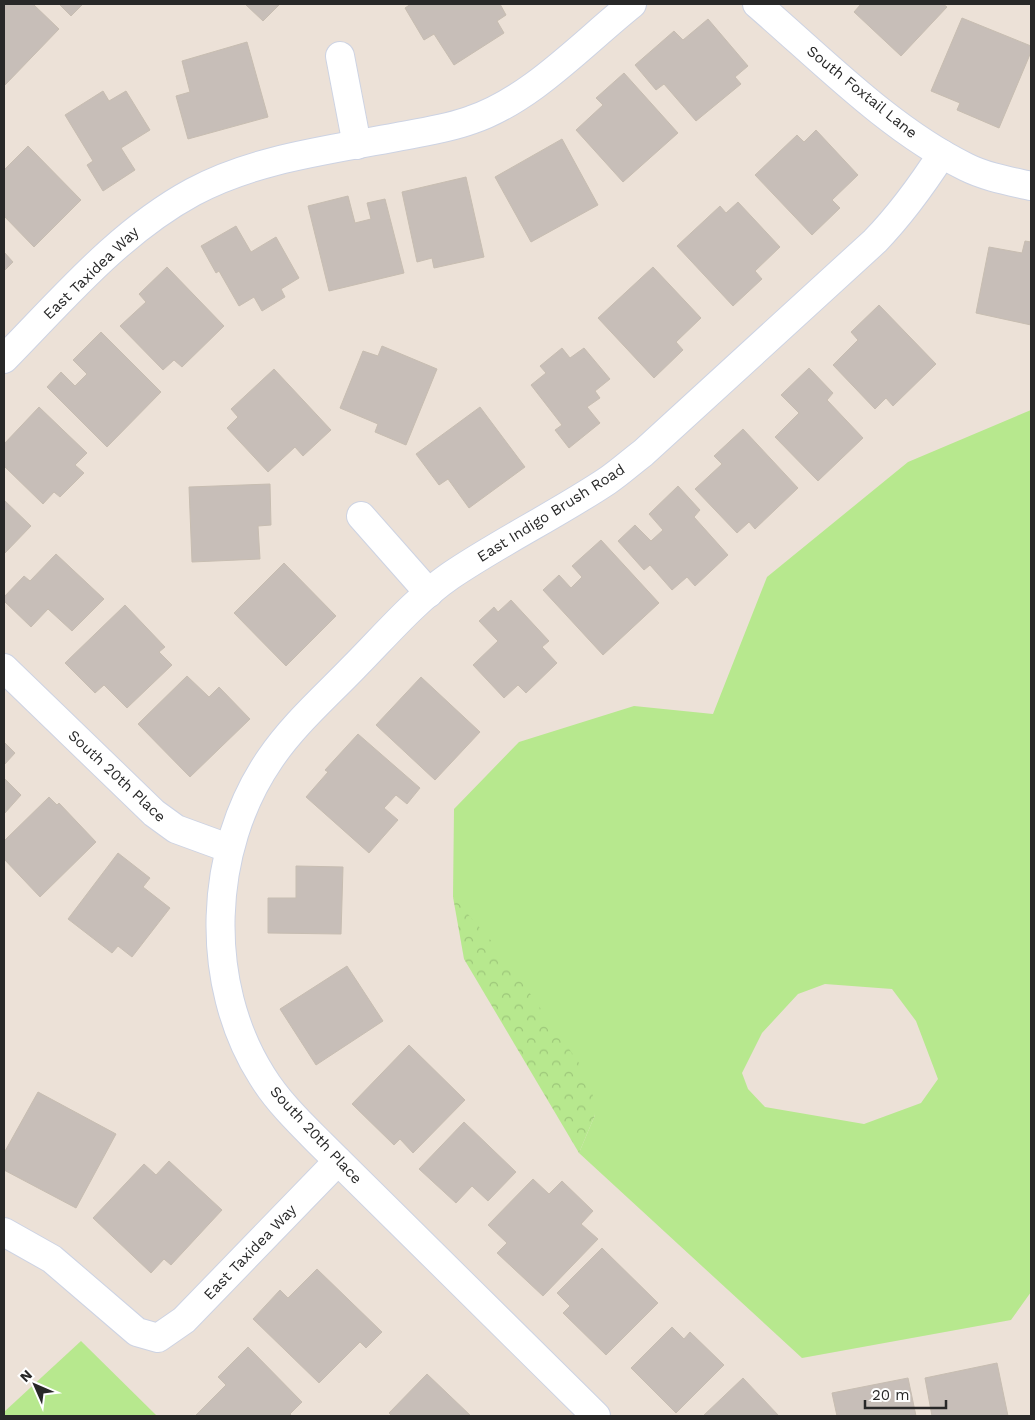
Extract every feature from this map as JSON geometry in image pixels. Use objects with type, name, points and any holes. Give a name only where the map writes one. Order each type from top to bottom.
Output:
[{"type":"street","name":"East Taxidea Way","points":[[4,359],[115,248],[142,224],[193,192],[238,172],[471,120],[509,102],[546,76],[632,4]]},
{"type":"street","name":"South Foxtail Lane","points":[[757,4],[889,118],[942,154],[967,168],[1031,186]]},
{"type":"street","points":[[340,56],[357,145]]},
{"type":"street","name":"East Indigo Brush Road","points":[[228,848],[250,792],[270,759],[320,702],[429,593],[449,577],[608,481],[642,453],[875,241],[900,214],[942,154]]},
{"type":"street","points":[[362,516],[429,593]]},
{"type":"street","name":"South 20th Place","points":[[4,668],[154,813],[176,829],[228,848],[222,887],[221,941],[225,974],[247,1049],[262,1076],[297,1120],[596,1416]]},
{"type":"street","name":"East Taxidea Way","points":[[4,1232],[52,1259],[137,1332],[158,1338],[184,1320],[338,1161]]},
{"type":"green space","points":[[1031,410],[1031,1292],[1011,1320],[802,1358],[579,1153],[595,1115],[453,897],[454,809],[519,742],[634,706],[713,714],[767,577],[908,462]],"holes":[[[825,984],[892,989],[916,1021],[938,1079],[921,1103],[864,1124],[765,1107],[748,1089],[742,1073],[762,1033],[798,994]]]},
{"type":"green space","points":[[453,897],[500,951],[591,1080],[595,1115],[579,1153],[464,959]]},
{"type":"green space","points":[[81,1341],[157,1416],[4,1416],[4,1412]]},
{"type":"building","points":[[4,4],[33,4],[59,29],[5,85]]},
{"type":"building","points":[[59,4],[83,4],[71,16]]},
{"type":"building","points":[[245,4],[280,4],[263,21]]},
{"type":"building","points":[[411,4],[500,4],[506,15],[497,21],[504,33],[454,65],[434,34],[424,40],[405,8]]},
{"type":"building","points":[[861,4],[943,4],[947,7],[901,56],[854,12]]},
{"type":"building","points":[[962,18],[1031,46],[1031,52],[999,128],[957,110],[960,103],[931,91]]},
{"type":"building","points":[[708,19],[748,66],[735,77],[741,84],[696,121],[664,84],[656,90],[635,65],[674,31],[683,40]]},
{"type":"building","points":[[247,42],[268,117],[188,139],[176,96],[190,92],[182,61]]},
{"type":"building","points":[[624,73],[678,133],[623,182],[576,130],[603,105],[596,98]]},
{"type":"building","points":[[103,91],[109,101],[126,91],[150,130],[121,148],[135,170],[103,191],[87,165],[93,161],[65,115]]},
{"type":"building","points":[[816,130],[858,175],[832,200],[840,208],[812,235],[755,175],[797,135],[804,142]]},
{"type":"building","points":[[562,139],[598,205],[531,242],[495,177]]},
{"type":"building","points":[[28,146],[81,200],[34,247],[4,216],[4,170]]},
{"type":"building","points":[[466,177],[484,257],[434,268],[432,258],[417,262],[402,192]]},
{"type":"building","points":[[348,196],[355,223],[371,219],[367,203],[385,199],[404,273],[329,291],[308,206]]},
{"type":"building","points":[[738,202],[780,247],[755,271],[762,279],[733,306],[677,246],[720,206],[726,213]]},
{"type":"building","points":[[236,226],[251,252],[276,237],[299,278],[281,289],[285,297],[262,311],[254,297],[239,306],[219,271],[216,273],[201,246]]},
{"type":"building","points":[[1025,241],[1031,242],[1031,325],[976,313],[989,247],[1022,253]]},
{"type":"building","points":[[4,252],[13,262],[4,271]]},
{"type":"building","points":[[167,267],[224,326],[182,367],[174,360],[163,370],[120,326],[146,302],[139,294]]},
{"type":"building","points":[[653,267],[701,318],[676,342],[683,350],[654,378],[598,318]]},
{"type":"building","points":[[879,305],[936,364],[893,406],[886,398],[875,409],[833,365],[858,340],[851,332]]},
{"type":"building","points":[[101,332],[161,392],[107,447],[47,387],[61,372],[75,386],[87,374],[73,360]]},
{"type":"building","points":[[382,346],[437,369],[406,445],[375,432],[378,424],[340,408],[363,351],[378,356]]},
{"type":"building","points":[[562,348],[570,358],[584,348],[610,379],[595,391],[600,398],[587,407],[600,423],[569,448],[555,430],[562,425],[531,385],[546,373],[540,366]]},
{"type":"building","points":[[809,368],[833,393],[827,400],[863,438],[818,481],[775,437],[799,413],[781,395]]},
{"type":"building","points":[[274,369],[331,430],[303,456],[295,447],[268,472],[227,428],[238,417],[231,409]]},
{"type":"building","points":[[39,407],[87,453],[75,465],[84,473],[60,497],[54,492],[43,504],[4,466],[4,444]]},
{"type":"building","points":[[480,407],[525,467],[469,508],[448,479],[439,485],[416,454]]},
{"type":"building","points":[[743,429],[798,488],[755,529],[749,522],[737,533],[695,489],[722,464],[714,456]]},
{"type":"building","points":[[270,484],[271,525],[258,526],[260,559],[192,562],[189,487]]},
{"type":"building","points":[[678,486],[700,510],[694,517],[728,555],[695,586],[687,577],[672,590],[650,565],[644,570],[618,541],[635,525],[651,541],[663,530],[649,514]]},
{"type":"building","points":[[4,500],[31,526],[4,554]]},
{"type":"building","points":[[601,540],[659,603],[603,655],[543,590],[559,575],[571,588],[582,577],[572,566]]},
{"type":"building","points":[[56,554],[104,599],[72,631],[48,609],[31,627],[4,601],[4,597],[24,576],[30,581]]},
{"type":"building","points":[[284,563],[336,616],[286,666],[234,613]]},
{"type":"building","points":[[511,600],[549,641],[542,647],[557,663],[526,693],[518,685],[504,698],[473,665],[498,641],[479,621],[494,607],[498,612]]},
{"type":"building","points":[[125,605],[165,647],[159,652],[172,665],[127,708],[104,685],[95,693],[65,663]]},
{"type":"building","points":[[187,676],[209,697],[219,687],[250,719],[190,777],[138,724]]},
{"type":"building","points":[[421,677],[480,732],[435,780],[376,725]]},
{"type":"building","points":[[358,734],[420,788],[407,804],[396,795],[384,808],[398,820],[369,853],[306,797],[328,772],[325,770]]},
{"type":"building","points":[[4,742],[15,753],[4,765]]},
{"type":"building","points":[[4,778],[21,795],[4,814]]},
{"type":"building","points":[[49,797],[57,805],[59,803],[96,842],[40,897],[4,859],[4,841]]},
{"type":"building","points":[[118,853],[150,878],[143,887],[170,908],[132,957],[118,946],[112,953],[68,919]]},
{"type":"building","points":[[296,866],[343,867],[341,934],[268,933],[268,898],[296,898]]},
{"type":"building","points":[[347,966],[383,1021],[316,1065],[280,1009]]},
{"type":"building","points":[[409,1045],[465,1100],[413,1153],[400,1139],[394,1145],[352,1104]]},
{"type":"building","points":[[38,1092],[116,1134],[76,1208],[4,1170],[4,1153]]},
{"type":"building","points":[[464,1122],[516,1172],[488,1201],[472,1186],[456,1203],[419,1169]]},
{"type":"building","points":[[169,1161],[222,1210],[171,1265],[164,1259],[151,1273],[93,1218],[144,1164],[156,1175]]},
{"type":"building","points":[[533,1179],[549,1194],[562,1181],[593,1211],[581,1224],[598,1239],[543,1296],[497,1253],[507,1243],[488,1225]]},
{"type":"building","points":[[602,1248],[658,1303],[606,1355],[563,1313],[570,1306],[557,1293]]},
{"type":"building","points":[[317,1269],[382,1332],[366,1348],[360,1342],[319,1383],[253,1319],[280,1290],[288,1298]]},
{"type":"building","points":[[672,1327],[684,1339],[690,1332],[724,1365],[676,1413],[631,1368]]},
{"type":"building","points":[[248,1347],[302,1402],[290,1414],[292,1416],[195,1416],[226,1385],[218,1377]]},
{"type":"building","points":[[997,1363],[1008,1416],[932,1416],[925,1378]]},
{"type":"building","points":[[427,1374],[471,1416],[392,1416],[389,1413]]},
{"type":"building","points":[[743,1378],[779,1416],[703,1416]]},
{"type":"building","points":[[908,1378],[916,1416],[837,1416],[832,1393]]}]
